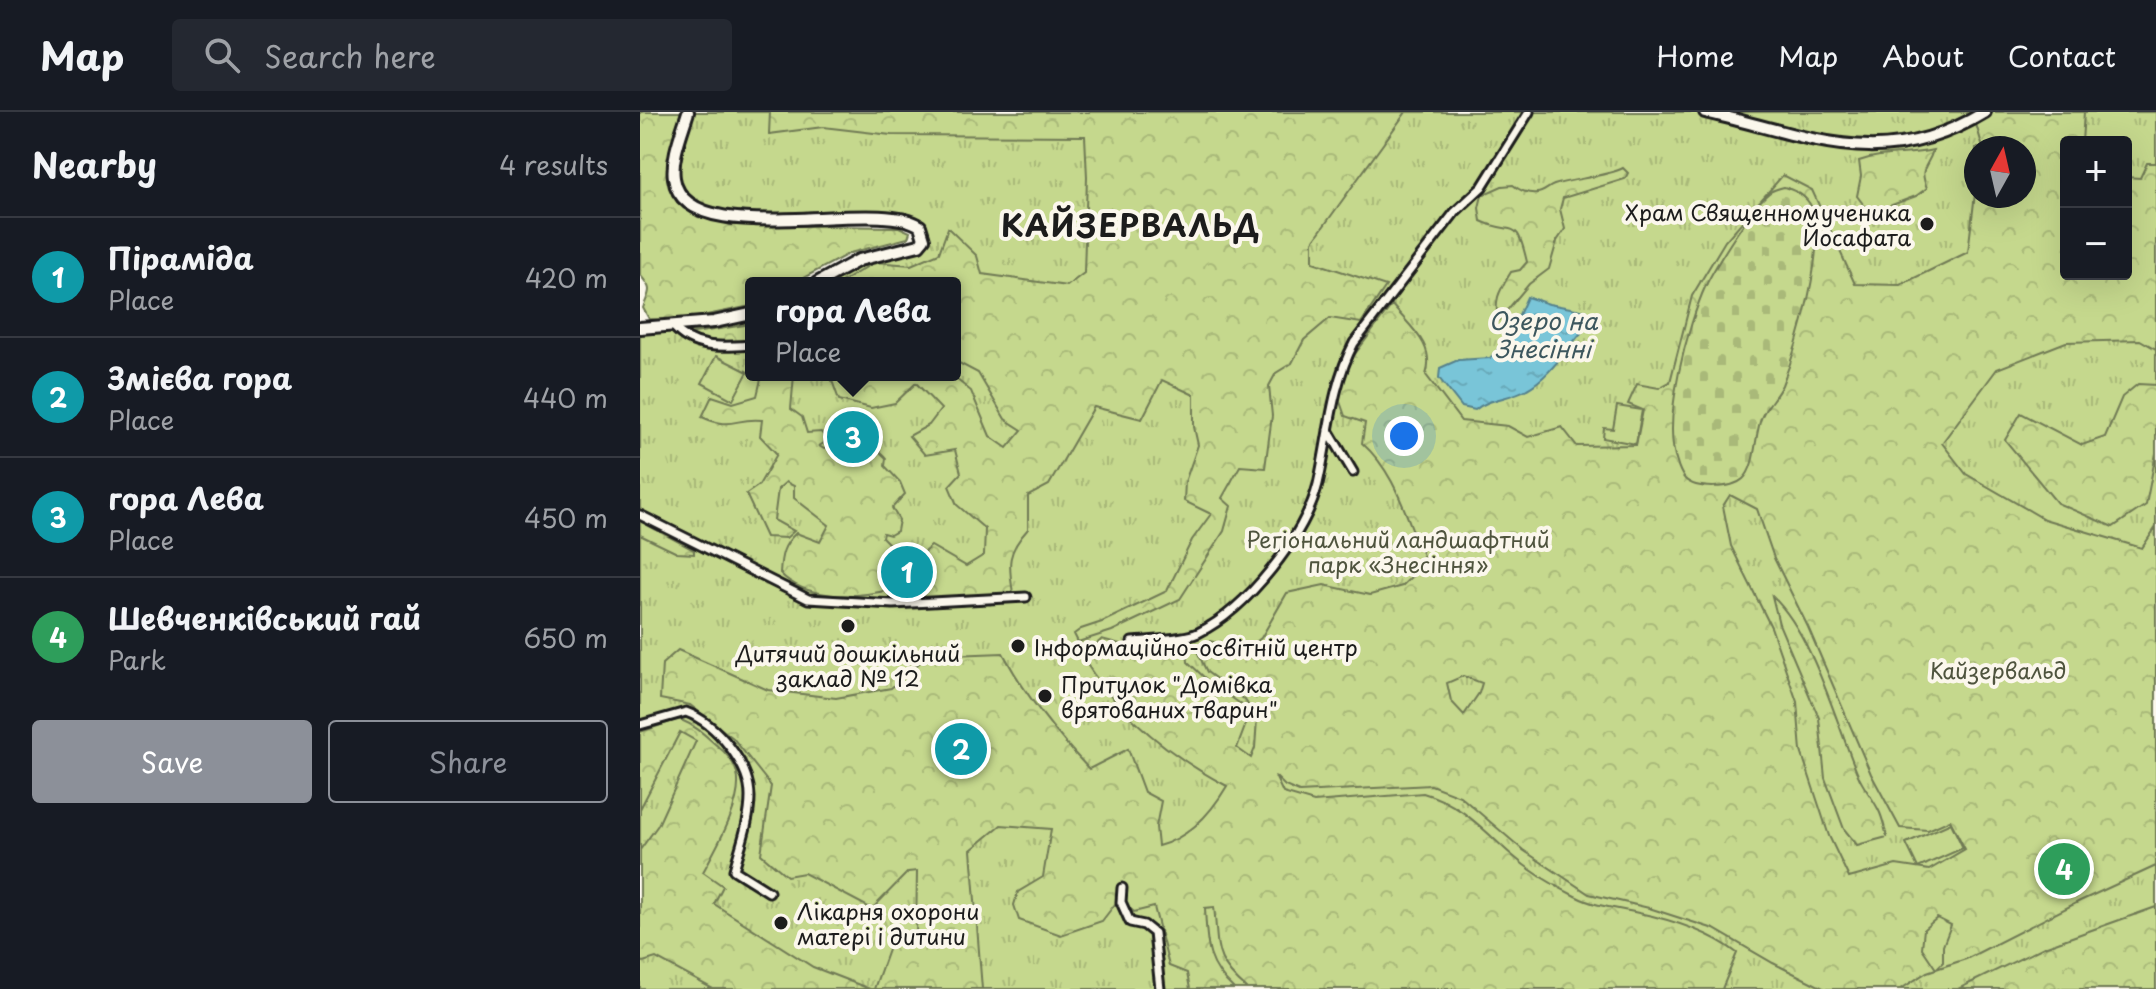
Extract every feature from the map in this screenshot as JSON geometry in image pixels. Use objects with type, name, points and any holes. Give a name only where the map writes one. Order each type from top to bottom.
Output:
[{"type":"main road","points":[[688,112],[673,174],[680,194],[700,209],[726,216],[757,219],[887,217],[909,220],[923,231],[924,239],[919,245],[859,260],[828,277]]},
{"type":"main road","points":[[1705,112],[1811,141],[1875,146],[1913,143],[1943,134],[1985,112]]},
{"type":"main road","points":[[640,328],[745,315]]},
{"type":"street","points":[[1132,642],[1196,634],[1239,604],[1275,564],[1304,518],[1317,488],[1336,387],[1354,343],[1455,212],[1482,187],[1529,112]]},
{"type":"street","points":[[673,326],[681,336],[694,342],[725,347],[745,345]]},
{"type":"street","points":[[1328,430],[1353,472]]},
{"type":"street","points":[[640,515],[808,599],[893,604],[1026,597]]},
{"type":"street","points":[[640,725],[686,712],[716,732],[732,751],[749,785],[751,799],[734,870],[769,892]]},
{"type":"street","points":[[1122,888],[1121,902],[1130,922],[1144,925],[1154,933],[1160,989]]},
{"type":"green space","points":[[640,112],[684,112],[668,164],[670,184],[677,202],[698,217],[730,225],[899,227],[910,232],[908,238],[850,253],[805,277],[745,277],[745,307],[677,321],[649,319],[643,308],[649,288],[640,275]]},
{"type":"green space","name":"Регіональний ландшафтний парк «Знесіння»","points":[[691,112],[2156,112],[2156,989],[640,989],[640,330],[745,318],[745,381],[961,381],[961,277],[836,277],[869,261],[916,252],[926,238],[920,223],[907,216],[892,214],[790,217],[731,213],[706,207],[687,197],[678,183],[678,157]]},
{"type":"green space","points":[[770,112],[1406,112],[1313,241],[1313,262],[1386,286],[1361,323],[1330,318],[1304,340],[1292,363],[1276,373],[1269,386],[1272,416],[1265,468],[1240,466],[1222,498],[1231,506],[1224,531],[1180,599],[1112,631],[1078,642],[1074,634],[1081,629],[1167,591],[1192,540],[1211,514],[1184,501],[1185,482],[1198,445],[1194,427],[1194,395],[1162,380],[1142,419],[1094,407],[1049,485],[1028,496],[1028,529],[1016,544],[1011,558],[1013,593],[895,600],[898,574],[931,546],[966,566],[984,555],[985,529],[957,505],[949,486],[961,473],[955,450],[925,455],[909,436],[929,425],[941,409],[916,383],[895,403],[871,408],[839,400],[832,381],[958,381],[971,391],[990,436],[1007,448],[1022,430],[1005,419],[978,373],[961,364],[961,277],[850,277],[875,262],[911,265],[939,253],[948,228],[977,256],[982,274],[1067,286],[1084,273],[1085,136],[891,135],[823,127],[769,134]]},
{"type":"green space","name":"Кайзервальд","points":[[1991,112],[2084,112],[2082,136],[2060,136],[2060,280],[2132,280],[2132,177],[2140,178],[2147,163],[2156,163],[2156,349],[2140,340],[2066,342],[1997,369],[1942,443],[1966,474],[2044,519],[2142,548],[2156,527],[2156,866],[1966,959],[1927,972],[1901,989],[1825,989],[1714,929],[1649,908],[1589,894],[1523,850],[1460,796],[1431,785],[1299,792],[1285,786],[1275,776],[1283,793],[1314,802],[1423,793],[1437,798],[1471,819],[1527,867],[1575,896],[1675,922],[1726,945],[1737,953],[1722,989],[1247,989],[1222,961],[1214,907],[1205,908],[1210,953],[1218,971],[1234,989],[1190,989],[1187,973],[1169,966],[1154,907],[1134,912],[1119,899],[1102,921],[1061,935],[1019,920],[1014,905],[1018,892],[1043,877],[1051,829],[1001,825],[971,850],[982,989],[874,989],[889,947],[916,938],[917,871],[908,872],[872,909],[804,873],[787,876],[761,854],[771,786],[733,738],[690,705],[660,699],[662,664],[678,650],[768,690],[836,698],[891,688],[927,656],[1003,653],[1042,714],[1089,769],[1128,749],[1144,792],[1161,801],[1156,827],[1158,846],[1169,842],[1198,823],[1227,786],[1165,747],[1128,715],[1082,657],[1102,639],[1131,647],[1166,642],[1187,649],[1188,662],[1242,705],[1246,724],[1237,748],[1251,758],[1255,748],[1257,719],[1245,700],[1207,672],[1196,649],[1210,641],[1245,650],[1261,638],[1287,593],[1324,585],[1370,595],[1402,586],[1426,562],[1393,484],[1362,443],[1365,423],[1345,416],[1338,396],[1352,358],[1392,305],[1420,337],[1427,354],[1426,375],[1461,421],[1508,426],[1528,437],[1562,427],[1577,446],[1636,445],[1643,410],[1628,404],[1637,384],[1659,388],[1670,382],[1692,296],[1725,241],[1783,175],[1812,190],[1855,284],[1900,285],[1968,252],[1973,208],[2036,208],[2036,136],[1980,136],[1976,124]],"holes":[[[1730,495],[1757,509],[1774,558],[1808,627],[1871,774],[1900,828],[1928,830],[1950,820],[1965,849],[1929,870],[1896,865],[1849,878],[1829,836],[1801,751],[1797,702],[1771,627],[1731,546],[1723,506]],[[1463,676],[1482,683],[1479,693],[1464,715],[1451,701],[1447,683]]]},
{"type":"green space","points":[[1933,150],[1924,171],[1927,188],[1916,196],[1889,206],[1884,217],[1873,217],[1857,196],[1861,176],[1859,161]]},
{"type":"green space","points":[[1623,168],[1628,173],[1625,179],[1563,198],[1560,209],[1565,229],[1557,241],[1549,269],[1529,284],[1498,321],[1497,301],[1501,290],[1511,272],[1520,270],[1527,262],[1517,233],[1481,221],[1479,208],[1482,195],[1502,186],[1513,185],[1527,192],[1539,193],[1554,185]]},
{"type":"green space","points":[[1784,187],[1807,200],[1816,224],[1809,296],[1795,347],[1782,385],[1762,416],[1748,473],[1731,485],[1714,487],[1690,483],[1678,464],[1672,423],[1679,373],[1692,323],[1706,285],[1736,234],[1765,197]]},
{"type":"green space","points":[[745,325],[745,340],[706,342],[688,334]]},
{"type":"green space","points":[[716,356],[745,370],[745,378],[733,400],[702,383]]},
{"type":"green space","points":[[761,381],[793,381],[791,409],[802,417],[807,433],[821,432],[826,438],[819,446],[824,449],[848,444],[865,446],[886,458],[885,466],[900,482],[905,494],[892,508],[899,520],[897,531],[890,535],[883,533],[882,537],[892,547],[892,561],[877,572],[884,574],[889,590],[861,595],[831,595],[803,588],[780,573],[784,551],[796,533],[820,542],[829,525],[794,498],[794,486],[786,482],[778,489],[774,520],[794,531],[786,538],[766,537],[746,494],[759,485],[777,454],[760,436],[762,420],[721,423],[702,417],[712,396],[733,403],[757,396]]},
{"type":"green space","points":[[2138,384],[2156,385],[2156,453],[2146,505],[2113,527],[2057,503],[2005,440],[2021,413],[2082,445],[2105,437],[2122,397]]},
{"type":"green space","points":[[1617,406],[1642,410],[1636,444],[1603,438],[1604,428],[1613,429]]},
{"type":"green space","points":[[640,521],[694,550],[694,554],[677,553],[640,535]]},
{"type":"green space","points":[[1772,596],[1787,612],[1811,656],[1858,775],[1880,813],[1887,837],[1857,845],[1844,829],[1825,778],[1819,718],[1779,624]]},
{"type":"green space","points":[[679,719],[722,750],[737,773],[733,810],[703,872],[723,886],[714,904],[813,967],[870,989],[713,989],[656,958],[640,960],[640,850],[658,825],[696,741],[680,732],[640,809],[640,732]]},
{"type":"green space","points":[[1951,823],[1963,848],[1918,868],[1906,843]]},
{"type":"green space","points":[[2156,907],[2156,989],[1958,989],[2044,947]]},
{"type":"green space","points":[[1937,918],[1951,925],[1943,946],[1943,962],[1936,969],[1922,948],[1924,929]]},
{"type":"water","name":"Озеро на Знесінні","points":[[1527,297],[1587,311],[1587,324],[1535,384],[1475,410],[1462,407],[1439,378],[1440,368],[1458,360],[1490,358],[1508,339]]},
{"type":"place","name":"Храм Священномученика Йосафата","points":[[1927,224]]},
{"type":"place","name":"гора Лева","points":[[853,437]]},
{"type":"place","name":"Піраміда","points":[[907,572]]},
{"type":"place","name":"Дитячий дошкільний заклад № 12","points":[[848,626]]},
{"type":"place","name":"Інформаційно-освітній центр","points":[[1018,646]]},
{"type":"place","name":"Притулок \"Домівка врятованих тварин\"","points":[[1045,696]]},
{"type":"place","name":"Змієва гора","points":[[961,749]]},
{"type":"place","name":"Шевченківський гай","points":[[2064,869]]},
{"type":"place","name":"Лікарня охорони матері і дитини","points":[[781,923]]},
{"type":"district","name":"КАЙЗЕРВАЛЬД","points":[[1131,224]]}]
